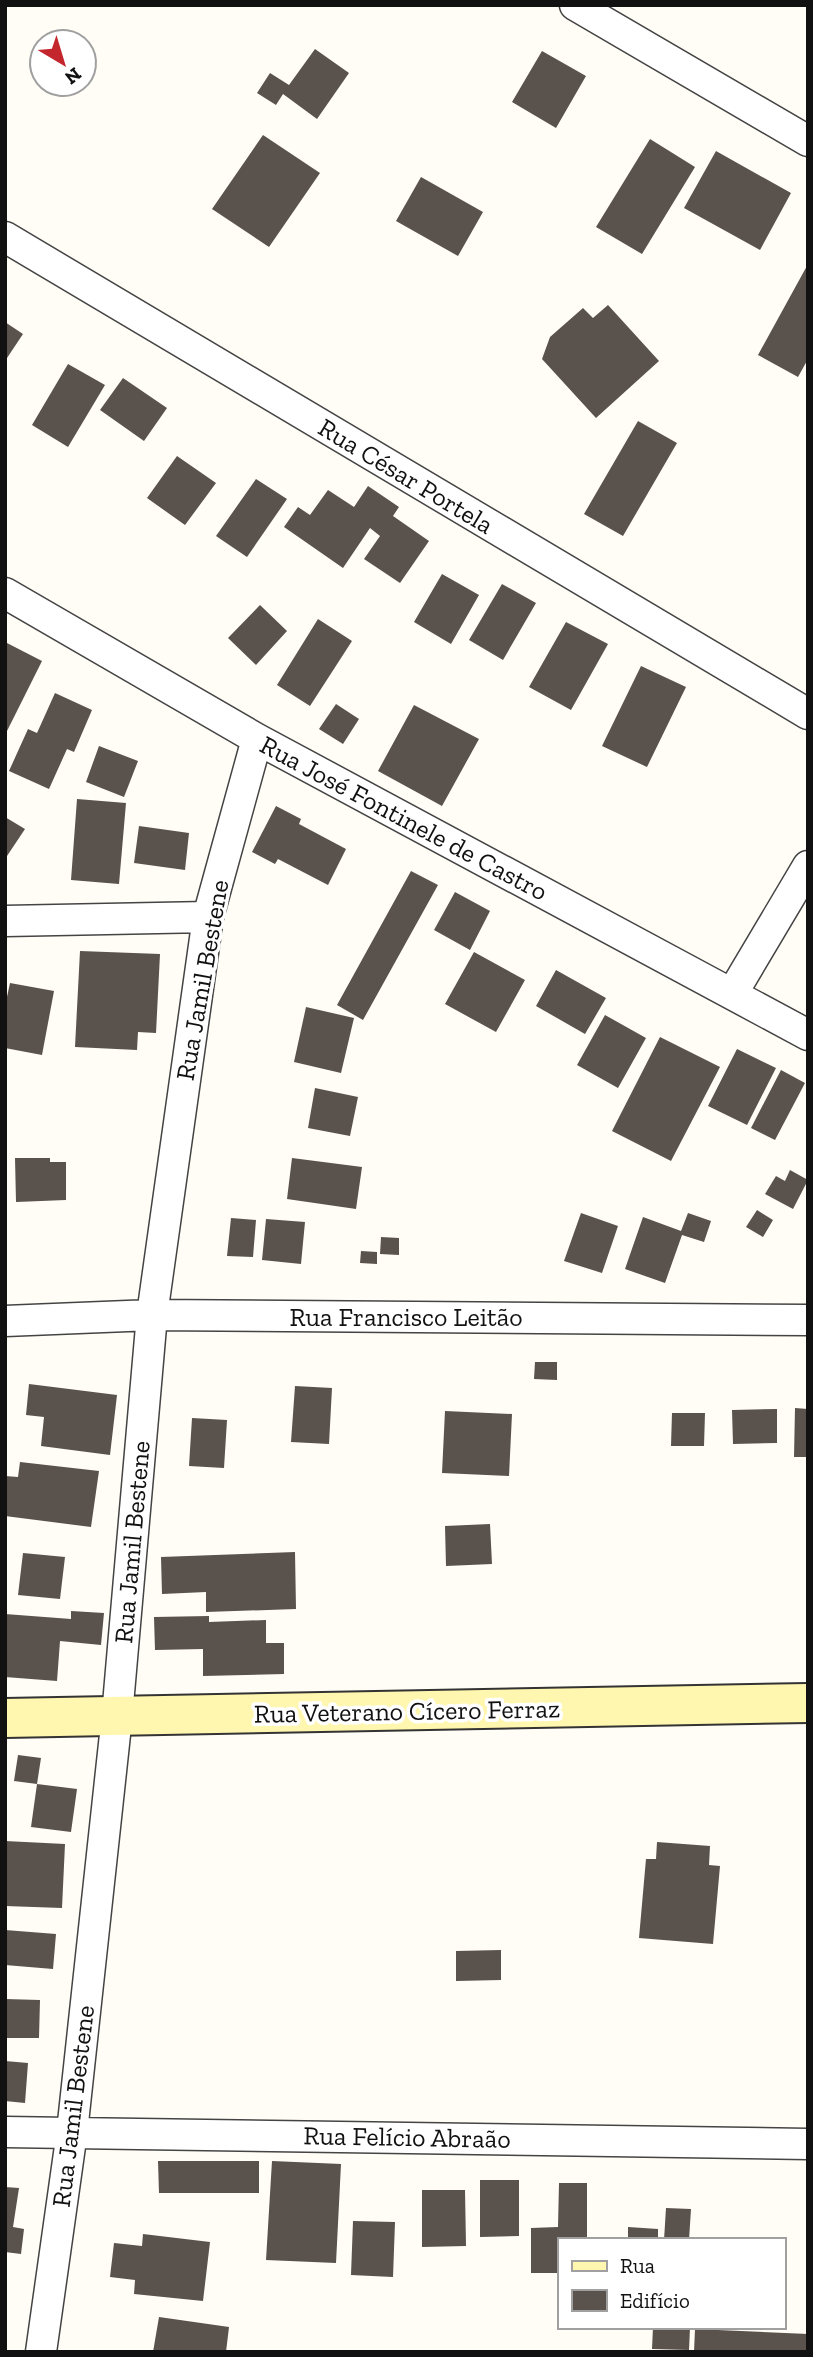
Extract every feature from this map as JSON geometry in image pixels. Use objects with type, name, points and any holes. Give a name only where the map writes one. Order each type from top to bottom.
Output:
[{"type":"street","points":[[575,5],[808,141]]},
{"type":"street","name":"Rua César Portela","points":[[5,237],[808,714]]},
{"type":"street","name":"Rua José Fontinele de Castro","points":[[5,593],[257,739],[808,1035]]},
{"type":"street","name":"Rua Jamil Bestene","points":[[41,2352],[72,2132],[117,1716],[152,1315],[208,917],[257,739]]},
{"type":"street","points":[[733,994],[808,866]]},
{"type":"street","points":[[5,921],[208,917]]},
{"type":"street","name":"Rua Francisco Leitão","points":[[5,1321],[152,1315],[808,1320]]},
{"type":"street","name":"Rua Veterano Cícero Ferraz","points":[[5,1718],[808,1703]]},
{"type":"street","name":"Rua Felício Abraão","points":[[5,2132],[808,2144]]},
{"type":"building","points":[[315,49],[349,73],[317,119],[283,94],[276,105],[257,93],[270,73],[289,85]]},
{"type":"building","points":[[542,51],[586,76],[556,128],[512,102]]},
{"type":"building","points":[[263,135],[320,173],[269,247],[212,209]]},
{"type":"building","points":[[650,139],[695,167],[642,254],[596,227]]},
{"type":"building","points":[[716,151],[791,193],[760,250],[684,208]]},
{"type":"building","points":[[421,177],[483,212],[458,256],[396,221]]},
{"type":"building","points":[[808,264],[808,359],[798,377],[758,355]]},
{"type":"building","points":[[608,305],[659,361],[596,418],[542,359],[550,337],[583,308],[593,318]]},
{"type":"building","points":[[5,322],[23,334],[5,361]]},
{"type":"building","points":[[68,364],[105,385],[68,447],[32,425]]},
{"type":"building","points":[[123,378],[167,408],[144,441],[100,410]]},
{"type":"building","points":[[638,421],[677,443],[623,536],[584,514]]},
{"type":"building","points":[[177,456],[216,483],[185,525],[147,498]]},
{"type":"building","points":[[256,479],[287,499],[247,557],[216,536]]},
{"type":"building","points":[[368,486],[399,507],[393,516],[429,541],[400,583],[364,559],[380,536],[370,528],[343,568],[284,527],[298,507],[310,515],[328,490],[354,507]]},
{"type":"building","points":[[442,574],[479,595],[451,644],[414,622]]},
{"type":"building","points":[[502,584],[536,603],[503,660],[469,640]]},
{"type":"building","points":[[260,605],[287,631],[256,665],[228,638]]},
{"type":"building","points":[[318,619],[352,641],[310,706],[277,685]]},
{"type":"building","points":[[566,622],[608,644],[571,710],[529,687]]},
{"type":"building","points":[[5,642],[42,661],[5,735]]},
{"type":"building","points":[[641,666],[686,687],[647,767],[602,746]]},
{"type":"building","points":[[55,693],[92,710],[74,752],[67,749],[49,789],[9,771],[28,729],[37,733]]},
{"type":"building","points":[[336,704],[359,719],[343,744],[319,729]]},
{"type":"building","points":[[414,705],[479,739],[442,806],[378,771]]},
{"type":"building","points":[[99,746],[138,761],[124,797],[86,782]]},
{"type":"building","points":[[77,799],[126,803],[119,884],[71,880]]},
{"type":"building","points":[[276,806],[301,819],[299,824],[346,849],[328,885],[278,859],[275,864],[252,852]]},
{"type":"building","points":[[5,817],[25,829],[5,859]]},
{"type":"building","points":[[139,826],[189,833],[185,870],[134,863]]},
{"type":"building","points":[[411,871],[438,885],[363,1020],[337,1005]]},
{"type":"building","points":[[455,892],[490,911],[470,950],[434,930]]},
{"type":"building","points":[[80,951],[160,954],[156,1033],[138,1032],[137,1050],[75,1047]]},
{"type":"building","points":[[474,952],[525,980],[496,1032],[445,1004]]},
{"type":"building","points":[[556,970],[606,998],[585,1034],[536,1006]]},
{"type":"building","points":[[10,983],[54,991],[42,1055],[5,1048],[5,1006]]},
{"type":"building","points":[[306,1007],[354,1018],[341,1073],[294,1062]]},
{"type":"building","points":[[605,1015],[646,1038],[618,1088],[577,1065]]},
{"type":"building","points":[[660,1037],[720,1067],[671,1161],[612,1131]]},
{"type":"building","points":[[737,1049],[776,1068],[747,1125],[708,1106]]},
{"type":"building","points":[[781,1070],[805,1083],[775,1140],[751,1128]]},
{"type":"building","points":[[315,1088],[358,1097],[350,1136],[308,1128]]},
{"type":"building","points":[[15,1158],[50,1158],[50,1162],[66,1162],[66,1200],[16,1202]]},
{"type":"building","points":[[292,1158],[362,1167],[356,1209],[287,1199]]},
{"type":"building","points":[[790,1170],[808,1180],[793,1209],[765,1194],[776,1176],[785,1181]]},
{"type":"building","points":[[757,1210],[773,1220],[763,1237],[746,1227]]},
{"type":"building","points":[[581,1213],[618,1226],[602,1273],[564,1261]]},
{"type":"building","points":[[688,1213],[711,1221],[704,1242],[682,1235],[665,1283],[625,1269],[643,1217],[681,1231]]},
{"type":"building","points":[[231,1218],[256,1220],[253,1257],[227,1256]]},
{"type":"building","points":[[266,1219],[305,1222],[301,1264],[262,1260]]},
{"type":"building","points":[[381,1237],[399,1238],[399,1255],[380,1254]]},
{"type":"building","points":[[361,1251],[377,1252],[377,1264],[360,1263]]},
{"type":"building","points":[[535,1362],[557,1362],[557,1380],[534,1379]]},
{"type":"building","points":[[29,1384],[117,1395],[110,1455],[41,1446],[44,1417],[26,1415]]},
{"type":"building","points":[[295,1386],[332,1388],[329,1444],[291,1442]]},
{"type":"building","points":[[795,1408],[808,1409],[808,1457],[794,1457]]},
{"type":"building","points":[[777,1409],[777,1443],[733,1444],[732,1410]]},
{"type":"building","points":[[445,1411],[512,1414],[509,1476],[442,1473]]},
{"type":"building","points":[[672,1413],[705,1413],[704,1446],[671,1446]]},
{"type":"building","points":[[192,1418],[227,1420],[224,1468],[189,1466]]},
{"type":"building","points":[[20,1462],[99,1471],[91,1527],[5,1516],[5,1476],[18,1477]]},
{"type":"building","points":[[490,1524],[492,1564],[446,1566],[445,1526]]},
{"type":"building","points":[[295,1552],[296,1609],[206,1612],[206,1592],[162,1594],[161,1557]]},
{"type":"building","points":[[23,1553],[65,1557],[60,1599],[18,1595]]},
{"type":"building","points":[[71,1611],[104,1613],[101,1645],[60,1641],[57,1681],[5,1677],[5,1614],[71,1619]]},
{"type":"building","points":[[209,1616],[209,1622],[266,1620],[266,1643],[284,1643],[284,1674],[203,1676],[203,1649],[155,1650],[154,1617]]},
{"type":"building","points":[[18,1755],[41,1758],[37,1784],[14,1781]]},
{"type":"building","points":[[37,1784],[77,1789],[71,1832],[31,1827]]},
{"type":"building","points":[[5,1841],[65,1844],[62,1908],[5,1906]]},
{"type":"building","points":[[657,1842],[710,1846],[709,1865],[720,1866],[713,1944],[639,1938],[646,1859],[656,1859]]},
{"type":"building","points":[[5,1930],[56,1934],[53,1969],[5,1965]]},
{"type":"building","points":[[501,1950],[501,1980],[456,1981],[456,1951]]},
{"type":"building","points":[[5,1999],[40,2000],[39,2038],[5,2038]]},
{"type":"building","points":[[5,2061],[28,2063],[25,2103],[5,2101]]},
{"type":"building","points":[[158,2161],[259,2161],[259,2193],[159,2193]]},
{"type":"building","points":[[272,2161],[341,2164],[336,2263],[266,2260]]},
{"type":"building","points":[[480,2180],[519,2180],[519,2236],[480,2237]]},
{"type":"building","points":[[559,2183],[587,2183],[587,2238],[558,2238],[558,2273],[531,2273],[531,2228],[558,2227]]},
{"type":"building","points":[[5,2187],[19,2188],[13,2227],[24,2229],[21,2254],[5,2252]]},
{"type":"building","points":[[422,2190],[465,2190],[466,2246],[422,2247]]},
{"type":"building","points":[[666,2208],[691,2209],[689,2238],[664,2238]]},
{"type":"building","points":[[353,2221],[395,2222],[393,2277],[351,2275]]},
{"type":"building","points":[[628,2227],[658,2229],[658,2238],[628,2238]]},
{"type":"building","points":[[143,2234],[210,2242],[203,2301],[134,2294],[135,2280],[110,2277],[114,2243],[142,2246]]},
{"type":"building","points":[[159,2317],[229,2327],[226,2352],[153,2352]]},
{"type":"building","points":[[653,2329],[690,2329],[689,2350],[652,2349]]},
{"type":"building","points":[[695,2329],[808,2334],[808,2352],[694,2352]]}]
